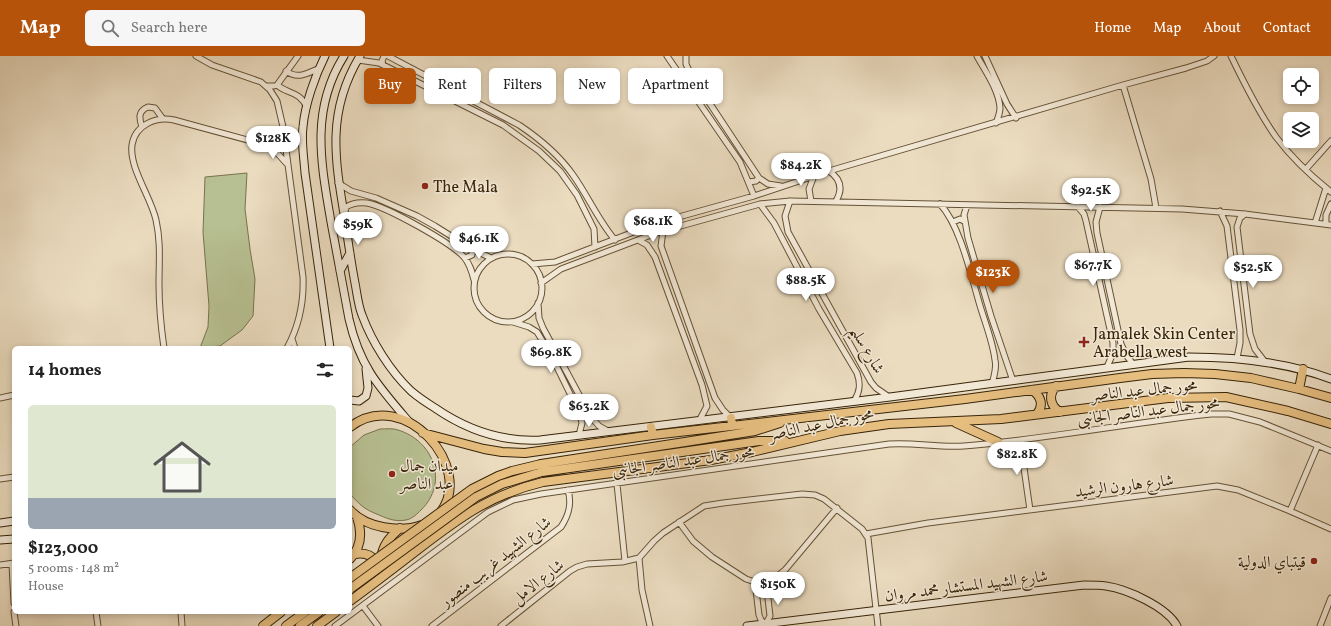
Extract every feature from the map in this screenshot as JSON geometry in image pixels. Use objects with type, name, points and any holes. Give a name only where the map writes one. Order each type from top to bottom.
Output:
[{"type":"main road","points":[[1299,389],[1303,369]]},
{"type":"main road","name":"محور جمال عبد الناصر","points":[[423,433],[484,449],[521,453],[652,431],[731,422],[794,418],[1032,390],[1144,375],[1184,373],[1237,376],[1267,381],[1331,398]]},
{"type":"main road","points":[[1056,386],[1051,395],[1052,402],[1055,408],[1060,412]]},
{"type":"main road","points":[[1032,390],[1038,394],[1041,401],[1041,408],[1037,414]]},
{"type":"main road","name":"محور جمال عبد الناصر","points":[[352,600],[473,509],[511,491],[543,482],[711,460],[840,431],[889,424],[1001,419],[1168,398],[1226,397],[1288,411],[1331,424]]},
{"type":"main road","points":[[352,426],[365,418],[378,415],[391,416],[410,423],[431,440],[439,451],[447,470],[449,485],[448,496],[440,512],[434,519],[419,526],[400,528],[381,526],[357,517],[352,512]]},
{"type":"main road","points":[[352,577],[459,497],[485,482],[512,471],[541,464],[755,430],[794,418]]},
{"type":"main road","points":[[954,421],[998,442]]},
{"type":"main road","points":[[352,588],[464,504],[489,490],[515,479],[542,472],[759,441],[791,442]]},
{"type":"main road","points":[[440,512],[455,508],[473,509]]},
{"type":"main road","points":[[357,517],[360,527],[360,534],[353,556],[366,554],[375,560],[379,571],[378,580]]},
{"type":"main road","points":[[378,580],[383,549],[390,537],[400,528]]},
{"type":"main road","points":[[263,626],[278,614]]},
{"type":"main road","points":[[286,626],[302,614]]},
{"type":"main road","points":[[300,626],[316,614]]},
{"type":"main road","points":[[318,626],[333,614]]},
{"type":"street","points":[[196,56],[205,62],[256,80],[266,86],[277,101],[284,134],[303,277],[300,314],[292,339],[288,346]]},
{"type":"street","points":[[266,86],[274,86],[277,84],[298,56]]},
{"type":"street","points":[[325,56],[307,106],[303,127],[305,173],[330,346]]},
{"type":"street","points":[[344,56],[327,91],[322,112],[320,130],[322,171],[352,335],[375,382],[410,423]]},
{"type":"street","points":[[384,56],[382,61],[384,65]]},
{"type":"street","points":[[388,56],[520,125],[545,145],[565,165],[580,186],[603,226],[615,240]]},
{"type":"street","points":[[667,56],[675,68]]},
{"type":"street","points":[[686,56],[688,68]]},
{"type":"street","points":[[976,56],[996,92],[1000,106],[996,123]]},
{"type":"street","points":[[985,56],[1007,104],[1016,118]]},
{"type":"street","points":[[532,264],[555,262],[675,218],[754,196],[829,171],[1016,118],[1123,85],[1202,64],[1214,56]]},
{"type":"street","points":[[1231,56],[1265,121],[1282,144],[1331,192]]},
{"type":"street","points":[[595,248],[594,229],[577,195],[560,171],[539,151],[503,125],[384,65],[359,58],[345,88],[337,117],[335,136],[336,170],[361,314],[376,344],[389,364],[411,391],[442,413],[472,429],[504,438],[520,440],[537,440],[609,431],[652,431],[699,421],[731,422],[854,402],[1189,357],[1237,358],[1266,362],[1303,369],[1331,378]]},
{"type":"street","points":[[286,71],[291,75],[301,76],[320,68]]},
{"type":"street","points":[[277,84],[284,90],[299,96],[307,106]]},
{"type":"street","points":[[1123,85],[1151,179],[1156,208]]},
{"type":"street","points":[[699,104],[736,156],[754,196]]},
{"type":"street","points":[[711,104],[759,178],[768,184],[782,186]]},
{"type":"street","points":[[1000,106],[1004,107],[1007,104]]},
{"type":"street","points":[[142,127],[140,114],[141,111],[148,107],[156,108],[164,119]]},
{"type":"street","points":[[164,346],[159,299],[160,255],[158,230],[152,206],[135,167],[132,153],[134,139],[142,127],[152,121],[164,119],[174,120],[266,145],[278,154],[288,165]]},
{"type":"street","points":[[515,133],[520,125]]},
{"type":"street","points":[[266,145],[284,134]]},
{"type":"street","points":[[1306,169],[1331,141]]},
{"type":"street","points":[[829,171],[838,179],[841,188],[836,201]]},
{"type":"street","points":[[812,201],[809,189],[814,176]]},
{"type":"street","points":[[749,182],[756,181],[759,178]]},
{"type":"street","points":[[338,183],[344,188],[376,198],[417,216],[472,249],[491,258]]},
{"type":"street","points":[[1315,222],[1326,188]]},
{"type":"street","points":[[357,203],[356,197],[359,193]]},
{"type":"street","points":[[541,283],[561,269],[664,231],[760,204],[790,201],[1156,208],[1220,211],[1328,224],[1326,215],[1331,204]]},
{"type":"street","name":"شارع سليم","points":[[790,201],[785,216],[786,226],[871,382],[876,388],[890,397]]},
{"type":"street","points":[[344,215],[346,207],[357,203],[366,203],[414,224],[446,243],[465,258],[470,267],[474,281],[474,293],[476,300],[484,313],[498,320],[529,327],[537,332],[556,365],[582,419],[579,435]]},
{"type":"street","name":"شارع سليم","points":[[760,204],[774,223],[819,309],[841,344],[860,379],[860,391],[854,402]]},
{"type":"street","points":[[940,204],[946,210],[953,222],[986,326],[995,360],[992,384]]},
{"type":"street","points":[[967,205],[964,221],[968,238],[1013,380]]},
{"type":"street","points":[[1078,207],[1084,214],[1087,223],[1113,348],[1112,358],[1107,367]]},
{"type":"street","points":[[1100,207],[1096,222],[1102,259],[1121,344],[1126,355],[1133,364]]},
{"type":"street","points":[[1220,211],[1227,226],[1239,324],[1240,344],[1237,358]]},
{"type":"street","points":[[1245,214],[1240,218],[1237,227],[1249,323],[1252,344],[1257,353],[1266,362]]},
{"type":"street","points":[[953,222],[960,219],[964,221]]},
{"type":"street","points":[[1087,223],[1090,221],[1096,222]]},
{"type":"street","points":[[1227,226],[1232,225],[1237,227]]},
{"type":"street","points":[[594,229],[599,230],[603,226]]},
{"type":"street","points":[[664,231],[661,242],[663,252],[715,398],[731,422]]},
{"type":"street","points":[[638,240],[647,245],[655,257],[702,385],[707,406],[699,421]]},
{"type":"street","points":[[465,258],[472,255],[472,249]]},
{"type":"street","points":[[655,257],[657,251],[663,252]]},
{"type":"street","points":[[340,271],[350,253]]},
{"type":"street","points":[[474,281],[480,268],[491,258],[499,255],[517,255],[525,258],[532,264],[540,276],[542,290],[538,303],[539,318],[543,328],[591,417],[599,426],[609,431]]},
{"type":"street","points":[[555,262],[556,267],[561,269]]},
{"type":"street","points":[[804,280],[812,275]]},
{"type":"street","points":[[512,322],[528,315],[538,303]]},
{"type":"street","points":[[819,309],[828,304]]},
{"type":"street","points":[[1105,305],[1112,304]]},
{"type":"street","points":[[1239,324],[1249,323]]},
{"type":"street","points":[[986,326],[994,324]]},
{"type":"street","points":[[537,332],[543,328]]},
{"type":"street","points":[[292,339],[294,346]]},
{"type":"street","points":[[841,344],[848,340]]},
{"type":"street","points":[[352,400],[359,401],[363,399],[368,392],[366,366]]},
{"type":"street","points":[[0,398],[12,395]]},
{"type":"street","points":[[706,401],[712,402],[715,398]]},
{"type":"street","name":"محور جمال عبد الناصر الجانبى","points":[[352,613],[488,512],[513,500],[568,490],[888,444],[952,447],[1020,440],[1192,416],[1220,414],[1242,417],[1260,422],[1331,451]]},
{"type":"street","points":[[582,419],[588,420],[591,417]]},
{"type":"street","points":[[1020,440],[1030,510]]},
{"type":"street","points":[[1290,511],[1318,445]]},
{"type":"street","points":[[0,479],[12,477]]},
{"type":"street","points":[[617,484],[625,561]]},
{"type":"street","name":"شارع هارون الرشيد","points":[[866,534],[928,523],[1217,486],[1238,490],[1331,529]]},
{"type":"street","name":"شارع الشهيد غريب منصور","points":[[432,626],[561,527],[568,515],[570,497],[568,490]]},
{"type":"street","points":[[650,626],[642,590],[639,558],[663,533],[699,509],[710,505],[802,494],[815,495],[824,499],[837,508],[866,534],[868,538],[878,626]]},
{"type":"street","points":[[679,522],[693,541],[712,557],[739,575],[755,582],[766,581],[778,577],[789,566],[837,508]]},
{"type":"street","points":[[0,523],[12,521]]},
{"type":"street","points":[[0,540],[12,539]]},
{"type":"street","name":"شارع الامل","points":[[501,626],[577,566],[639,558]]},
{"type":"street","points":[[0,565],[12,563]]},
{"type":"street","points":[[755,582],[759,615],[765,625],[770,616],[766,581]]},
{"type":"street","name":"شارع الشهيد المستشار محمد مروان","points":[[747,626],[1095,585],[1116,588],[1157,606],[1170,615],[1177,626]]},
{"type":"street","points":[[1320,626],[1331,598]]},
{"type":"street","points":[[362,606],[378,626]]},
{"type":"street","points":[[96,614],[98,626]]},
{"type":"street","points":[[181,614],[182,626]]},
{"type":"street","name":"محور جمال عبد الناصر الجانبى","points":[[335,626],[351,614]]},
{"type":"green space","points":[[247,173],[245,209],[255,279],[253,316],[242,330],[220,346],[201,346],[208,327],[209,306],[203,232],[205,177]]},
{"type":"green space","points":[[380,429],[396,429],[410,435],[421,443],[428,453],[434,464],[436,476],[434,488],[430,499],[418,513],[412,517],[402,521],[386,518],[366,509],[352,496],[352,445],[364,435]]},
{"type":"place","name":"The Mala","points":[[425,186]]},
{"type":"place","name":"Jamalek Skin Center Arabella west","points":[[1084,342]]},
{"type":"place","name":"ميدان جمال عبد الناصر","points":[[392,474]]},
{"type":"place","name":"قيتباي الدولية","points":[[1314,561]]}]
